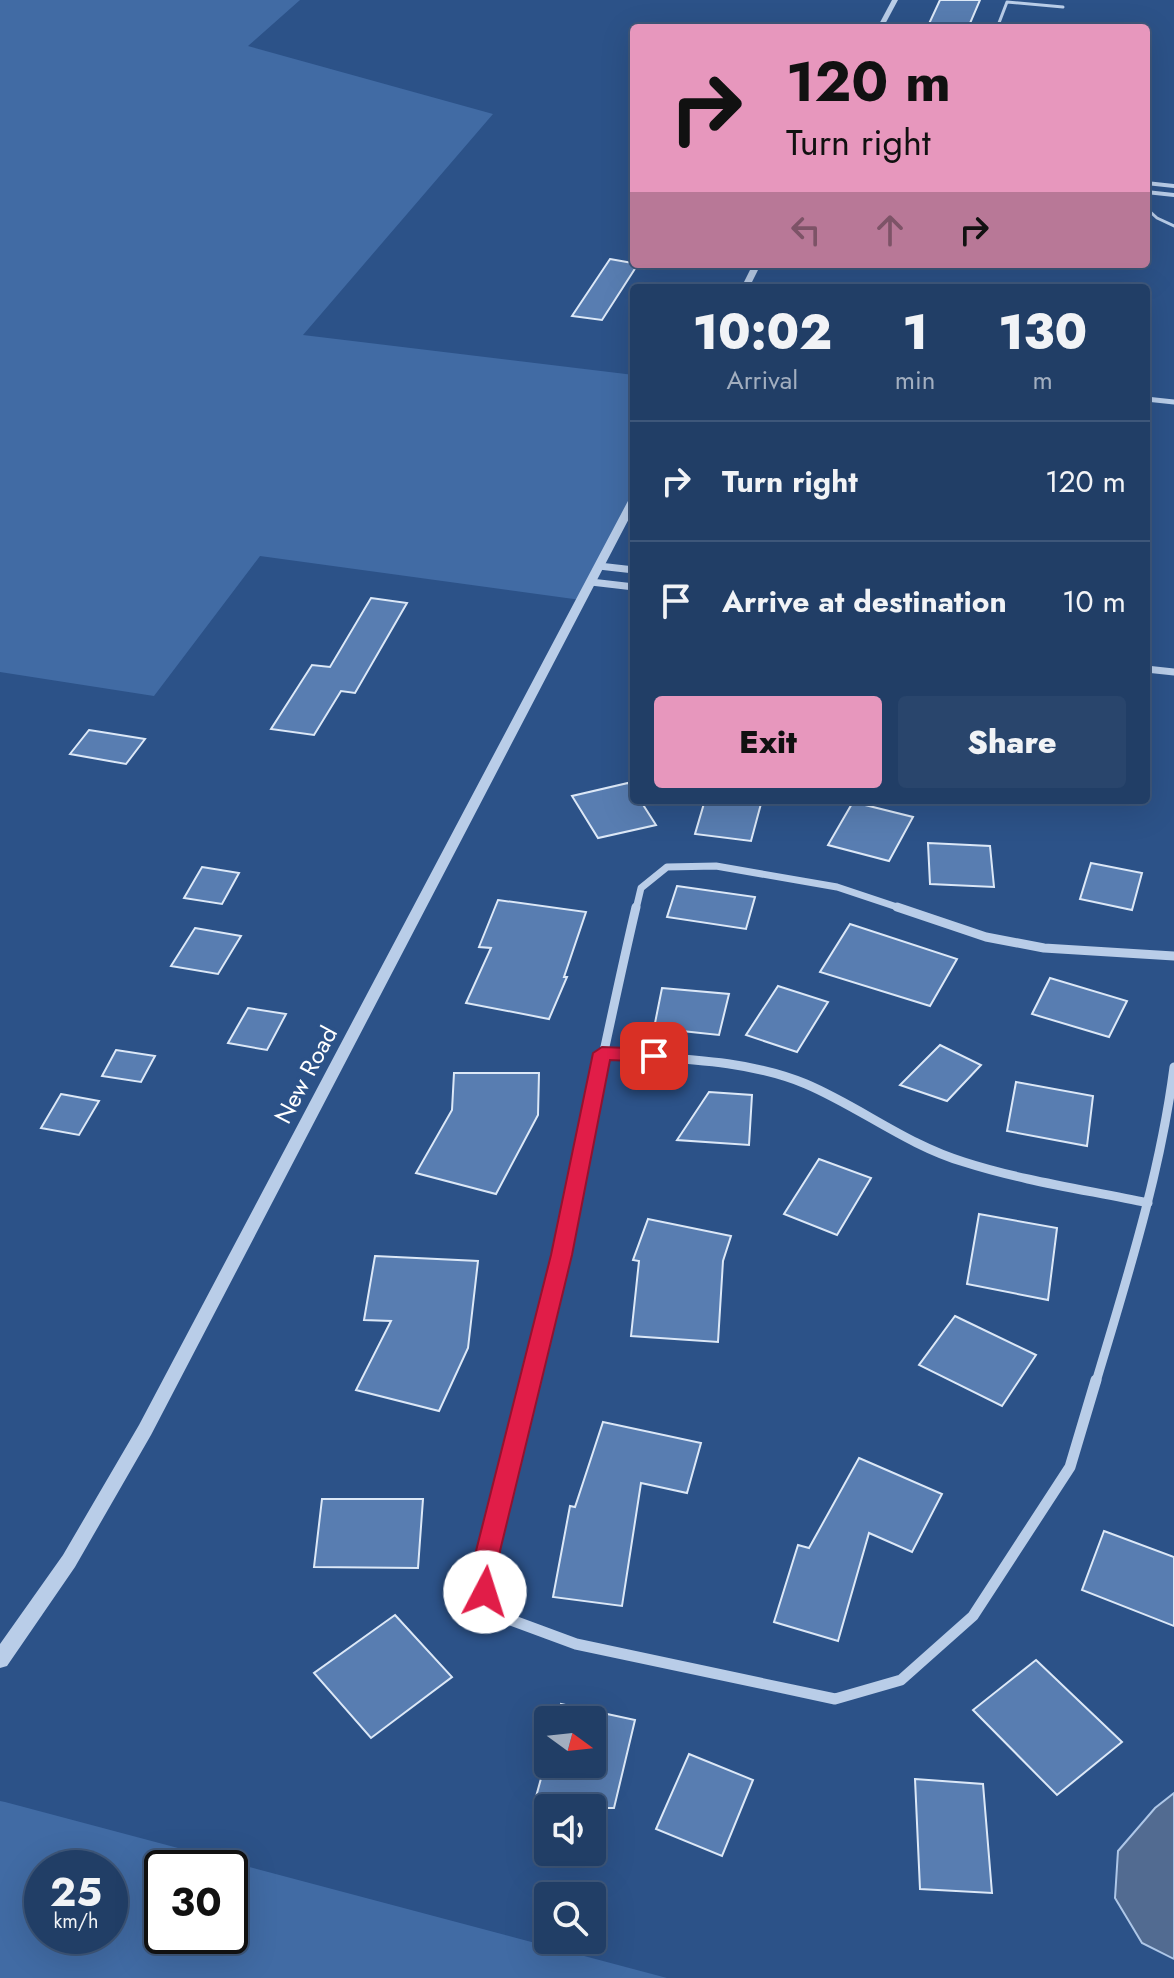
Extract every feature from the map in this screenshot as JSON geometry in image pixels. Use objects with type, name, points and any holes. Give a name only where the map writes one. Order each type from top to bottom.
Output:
[{"type":"street","points":[[882,24],[895,0]]},
{"type":"street","points":[[1150,183],[1174,186]]},
{"type":"street","points":[[1150,192],[1174,195]]},
{"type":"street","points":[[1150,399],[1174,402]]},
{"type":"street","name":"New Road","points":[[0,1660],[69,1561],[145,1430],[630,507]]},
{"type":"street","points":[[599,566],[630,570]]},
{"type":"street","points":[[591,582],[630,587]]},
{"type":"street","points":[[1150,669],[1174,672]]},
{"type":"street","points":[[1174,956],[1044,948],[986,937],[837,887],[716,866],[667,867],[641,888],[602,1053],[562,1255],[488,1551],[485,1592],[511,1620],[576,1644],[835,1699],[901,1680],[973,1616],[1070,1467],[1148,1203],[1167,1121],[1174,1067]]},
{"type":"street","points":[[602,1053],[739,1066],[803,1083],[855,1108],[926,1149],[966,1163],[1148,1203]]},
{"type":"lane","points":[[999,24],[1007,2],[1063,7]]},
{"type":"lane","points":[[1150,212],[1174,226]]},
{"type":"shaded area","points":[[0,0],[300,0],[248,46],[493,114],[303,335],[630,375],[630,507],[581,600],[260,556],[154,696],[0,672]]},
{"type":"shaded area","points":[[1174,1793],[1174,1959],[1142,1943],[1115,1898],[1118,1851],[1155,1808]]},
{"type":"shaded area","points":[[0,1801],[185,1850],[144,1850],[144,1954],[248,1954],[248,1867],[534,1943],[534,1954],[577,1954],[667,1978],[0,1978]]},
{"type":"building","points":[[940,0],[980,0],[970,24],[929,24]]},
{"type":"building","points":[[610,259],[630,263],[630,268],[635,268],[602,320],[572,316]]},
{"type":"building","points":[[371,598],[407,603],[355,693],[341,691],[314,735],[271,729],[312,665],[330,667]]},
{"type":"building","points":[[89,730],[145,739],[126,764],[70,754]]},
{"type":"building","points":[[628,783],[630,804],[643,804],[656,825],[598,838],[572,796]]},
{"type":"building","points":[[704,804],[761,804],[751,841],[695,834]]},
{"type":"building","points":[[852,804],[913,817],[889,861],[828,845]]},
{"type":"building","points":[[928,843],[990,846],[994,887],[930,884]]},
{"type":"building","points":[[1091,863],[1142,873],[1132,910],[1080,899]]},
{"type":"building","points":[[202,867],[239,873],[222,904],[184,898]]},
{"type":"building","points":[[677,886],[755,897],[746,929],[667,917]]},
{"type":"building","points":[[498,900],[586,912],[564,977],[567,977],[549,1019],[466,1003],[491,948],[479,947]]},
{"type":"building","points":[[850,924],[957,959],[930,1006],[820,972]]},
{"type":"building","points":[[195,928],[241,936],[218,974],[171,966]]},
{"type":"building","points":[[1050,978],[1127,1001],[1109,1037],[1032,1014]]},
{"type":"building","points":[[778,986],[828,1002],[797,1052],[746,1035]]},
{"type":"building","points":[[662,988],[729,994],[719,1035],[654,1028]]},
{"type":"building","points":[[248,1008],[286,1014],[267,1050],[228,1043]]},
{"type":"building","points":[[940,1045],[981,1065],[947,1101],[900,1085]]},
{"type":"building","points":[[116,1050],[155,1056],[141,1082],[102,1076]]},
{"type":"building","points":[[454,1073],[539,1073],[538,1115],[496,1194],[416,1173],[452,1110]]},
{"type":"building","points":[[1016,1082],[1093,1096],[1087,1146],[1007,1131]]},
{"type":"building","points":[[709,1092],[752,1095],[749,1145],[677,1140]]},
{"type":"building","points":[[61,1094],[99,1101],[79,1135],[41,1128]]},
{"type":"building","points":[[819,1159],[871,1178],[837,1235],[784,1214]]},
{"type":"building","points":[[979,1214],[1057,1228],[1048,1300],[967,1284]]},
{"type":"building","points":[[648,1219],[731,1236],[723,1261],[718,1342],[631,1336],[639,1261],[633,1260]]},
{"type":"building","points":[[375,1256],[478,1261],[468,1348],[439,1411],[356,1390],[391,1321],[364,1320]]},
{"type":"building","points":[[955,1316],[1036,1355],[1002,1406],[919,1365]]},
{"type":"building","points":[[603,1422],[701,1443],[687,1493],[641,1483],[622,1606],[553,1597],[570,1506],[575,1507]]},
{"type":"building","points":[[859,1458],[942,1494],[912,1552],[869,1533],[838,1641],[774,1622],[798,1545],[809,1548]]},
{"type":"building","points":[[322,1499],[423,1499],[418,1568],[314,1567]]},
{"type":"building","points":[[1104,1531],[1174,1557],[1174,1626],[1082,1590]]},
{"type":"building","points":[[395,1615],[452,1677],[371,1738],[314,1673]]},
{"type":"building","points":[[1036,1660],[1122,1742],[1057,1795],[973,1710]]},
{"type":"building","points":[[606,1714],[635,1720],[614,1808],[606,1808],[606,1794],[537,1794],[541,1778],[606,1778]]},
{"type":"building","points":[[689,1754],[753,1780],[722,1856],[656,1829]]},
{"type":"building","points":[[915,1779],[983,1784],[992,1893],[920,1889]]},
{"type":"route","points":[[485,1592],[488,1551],[562,1255],[602,1053],[654,1056]]}]
